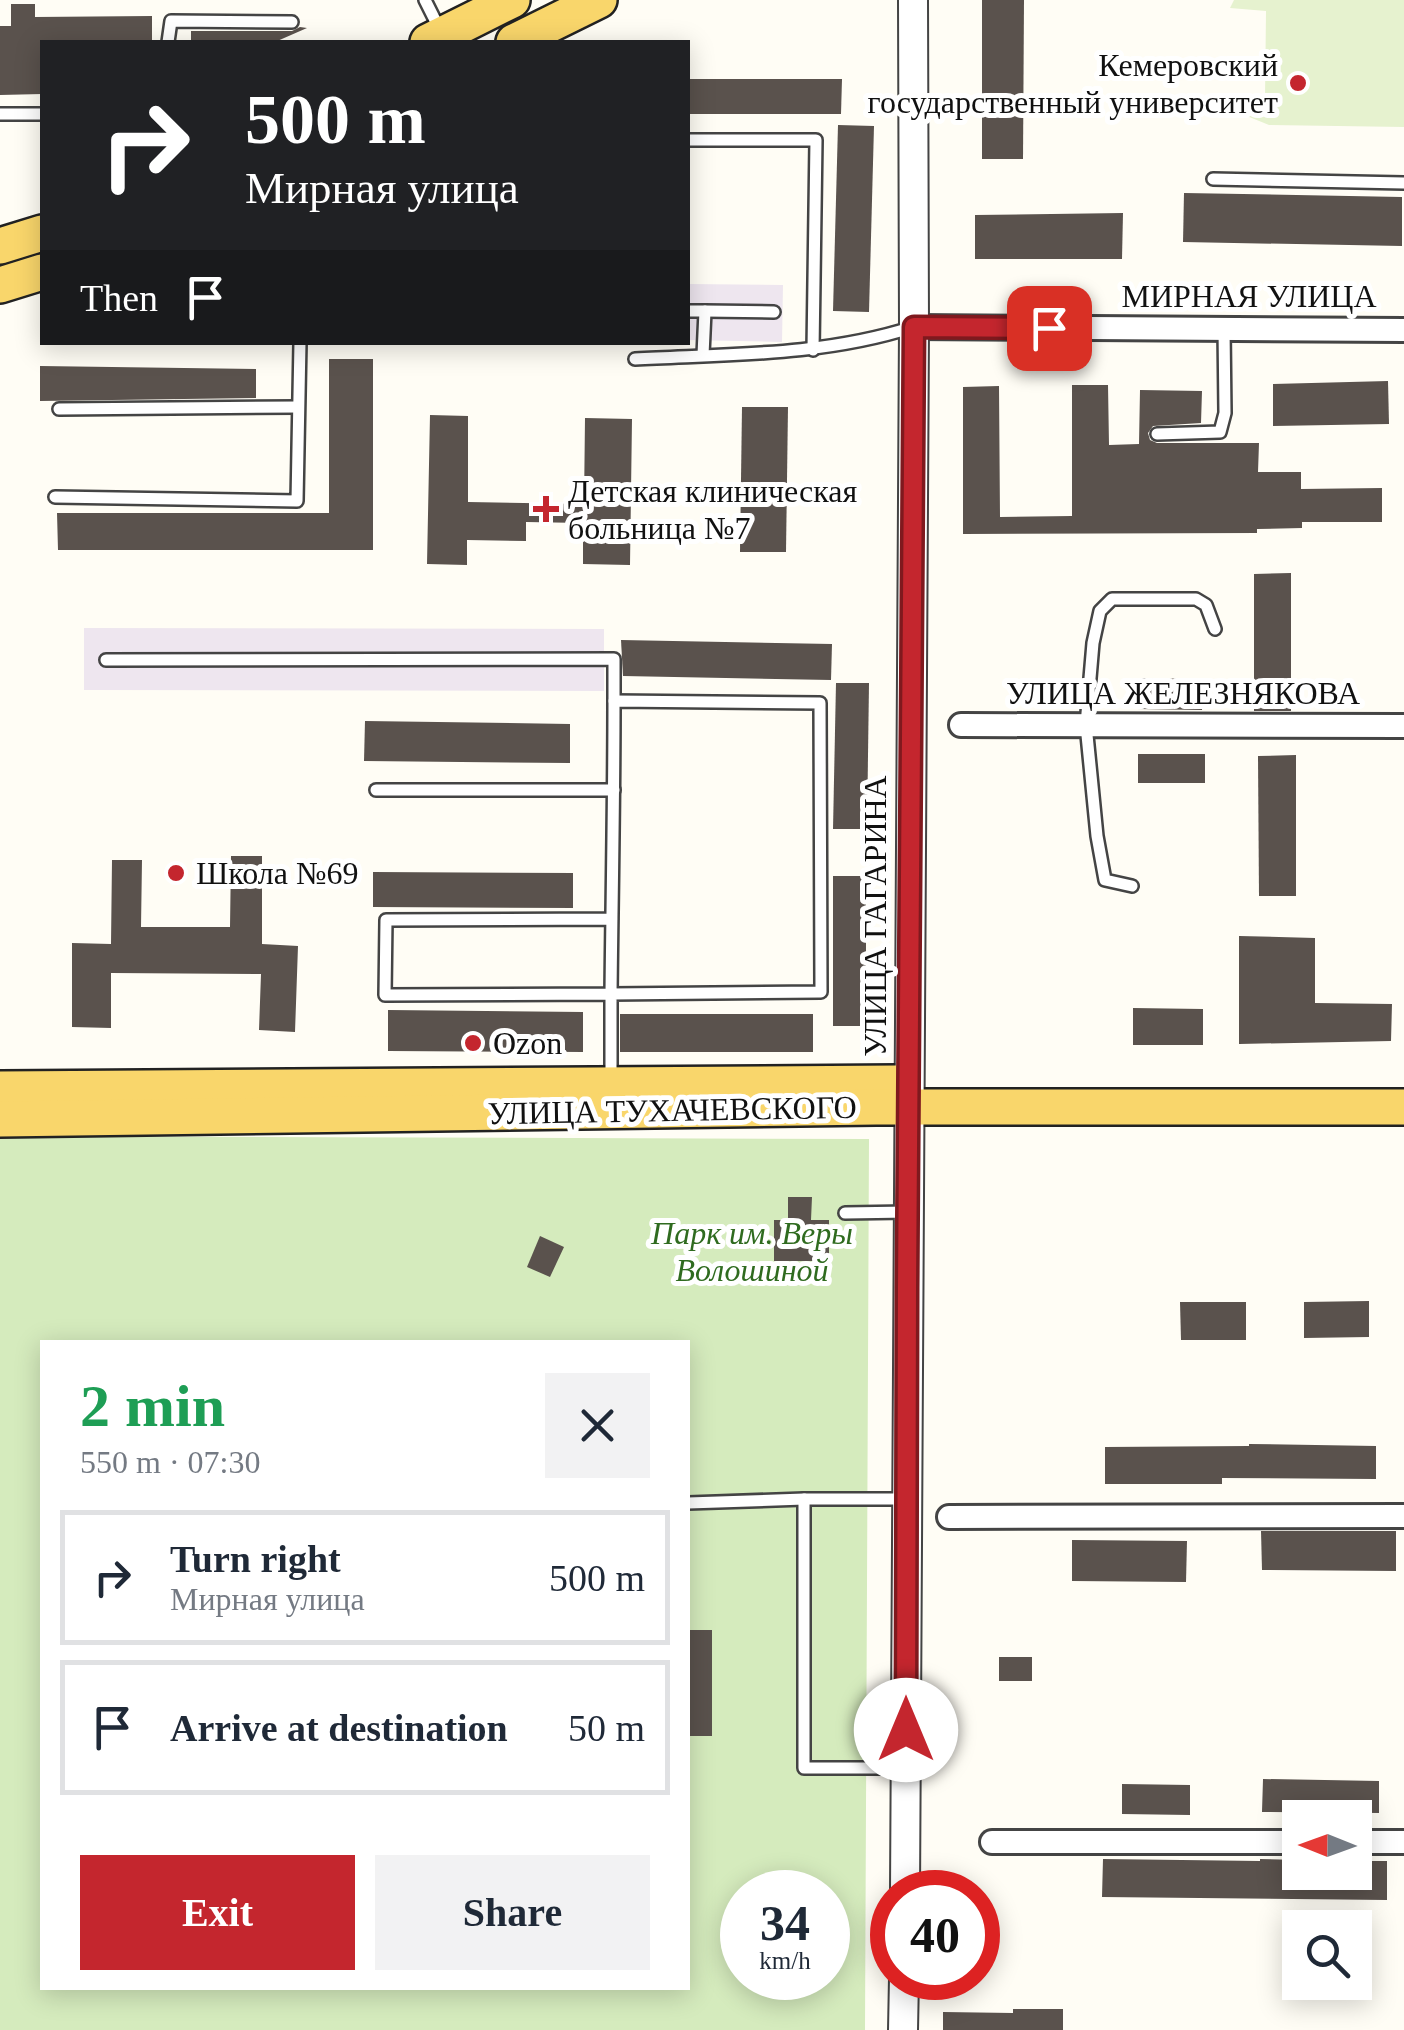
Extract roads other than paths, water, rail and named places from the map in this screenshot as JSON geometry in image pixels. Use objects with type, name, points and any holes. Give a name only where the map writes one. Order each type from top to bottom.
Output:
[{"type":"main road","points":[[435,39],[512,0]]},
{"type":"main road","points":[[520,40],[554,29],[599,0]]},
{"type":"main road","points":[[0,246],[40,233]]},
{"type":"main road","points":[[0,284],[40,273]]},
{"type":"main road","name":"УЛИЦА ТУХАЧЕВСКОГО","points":[[0,1118],[611,1098],[910,1095],[1404,1082]]},
{"type":"main road","name":"УЛИЦА ТУХАЧЕВСКОГО","points":[[0,1089],[611,1098]]},
{"type":"main road","name":"УЛИЦА ТУХАЧЕВСКОГО","points":[[910,1095],[1404,1106]]},
{"type":"street","name":"УЛИЦА ГАГАРИНА","points":[[905,1870],[913,0]]},
{"type":"street","name":"МИРНАЯ УЛИЦА","points":[[914,327],[1404,330]]},
{"type":"street","name":"УЛИЦА ЖЕЛЕЗНЯКОВА","points":[[962,725],[1404,726]]},
{"type":"street","points":[[950,1517],[1404,1516]]},
{"type":"street","points":[[992,1842],[1282,1842]]},
{"type":"street","points":[[1372,1842],[1404,1842]]},
{"type":"street","points":[[903,2030],[904,2000]]},
{"type":"lane","points":[[425,0],[435,39]]},
{"type":"lane","points":[[168,40],[170,20],[292,22]]},
{"type":"lane","points":[[0,114],[40,114]]},
{"type":"lane","points":[[690,140],[816,140],[813,350]]},
{"type":"lane","points":[[1212,179],[1404,183]]},
{"type":"lane","points":[[690,311],[774,312]]},
{"type":"lane","points":[[703,355],[705,312]]},
{"type":"lane","points":[[635,359],[813,350],[914,327]]},
{"type":"lane","points":[[1157,434],[1220,432],[1225,413],[1224,328]]},
{"type":"lane","points":[[56,497],[298,501],[300,345]]},
{"type":"lane","points":[[58,409],[298,407]]},
{"type":"lane","points":[[1132,886],[1105,880],[1096,836],[1086,725],[1093,643],[1100,611],[1112,600],[1196,599],[1206,605],[1215,630]]},
{"type":"lane","points":[[106,660],[614,659],[611,1098]]},
{"type":"lane","points":[[612,919],[386,920],[384,995],[820,992],[820,703],[614,701]]},
{"type":"lane","points":[[376,790],[614,790]]},
{"type":"lane","points":[[845,1213],[908,1212]]},
{"type":"lane","points":[[804,1499],[804,1768],[906,1768]]},
{"type":"lane","points":[[690,1502],[907,1499]]},
{"type":"place","name":"Кемеровский государственный университет","points":[[1298,83]]},
{"type":"place","name":"Детская клиническая больница №7","points":[[546,509]]},
{"type":"place","name":"Школа №69","points":[[176,873]]},
{"type":"place","name":"Ozon","points":[[473,1043]]},
{"type":"park label","name":"Парк им. Веры Волошиной","points":[[752,1252]]}]
